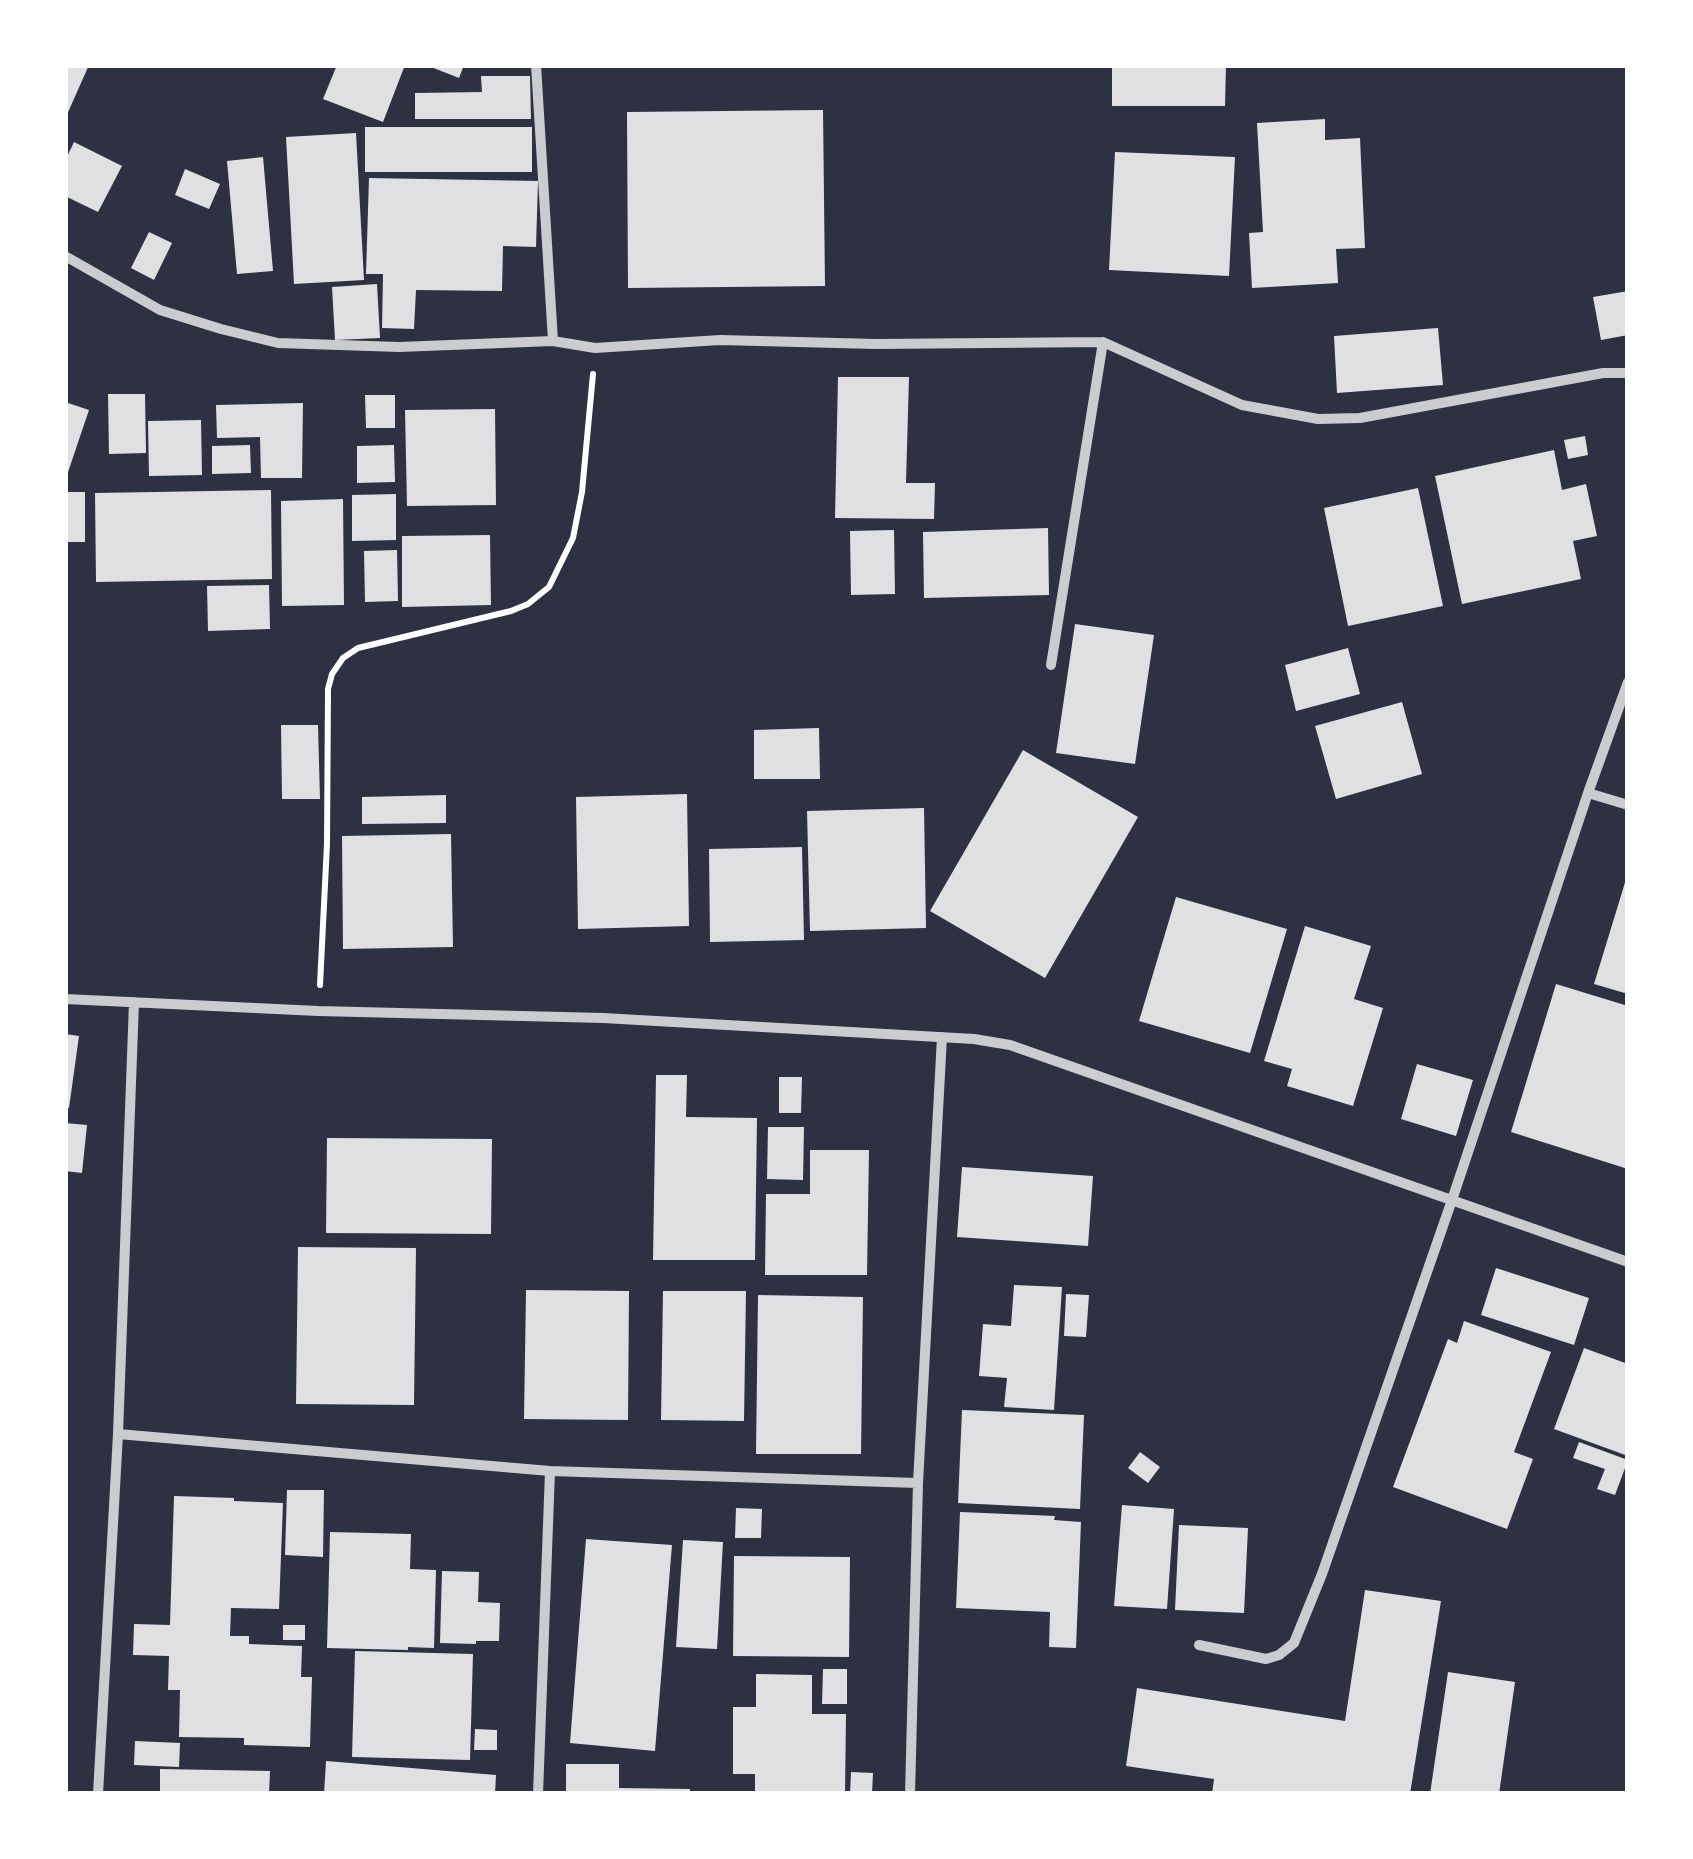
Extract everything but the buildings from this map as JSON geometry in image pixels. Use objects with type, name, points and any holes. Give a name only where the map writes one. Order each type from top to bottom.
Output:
[{"type":"street","points":[[536,65],[552,341]]},
{"type":"street","points":[[65,256],[160,310],[278,344],[399,347],[552,341],[595,348],[720,340],[876,344],[1103,342],[1242,405],[1318,419],[1360,418],[1603,374],[1628,373]]},
{"type":"street","points":[[1051,666],[1103,342]]},
{"type":"street","points":[[1199,1645],[1266,1659],[1280,1655],[1294,1643],[1322,1574],[1452,1200],[1628,682]]},
{"type":"street","points":[[1588,793],[1628,805]]},
{"type":"street","points":[[65,1000],[604,1018],[942,1037],[1010,1045],[1628,1262]]},
{"type":"street","points":[[98,1794],[118,1434],[134,1002]]},
{"type":"street","points":[[910,1794],[918,1483],[942,1037]]},
{"type":"street","points":[[118,1434],[550,1471],[918,1483]]},
{"type":"street","points":[[538,1794],[550,1471]]},
{"type":"path","points":[[318,1011],[328,844],[328,689],[332,674],[358,648],[511,611],[549,588],[573,538],[582,492],[595,348]]}]
